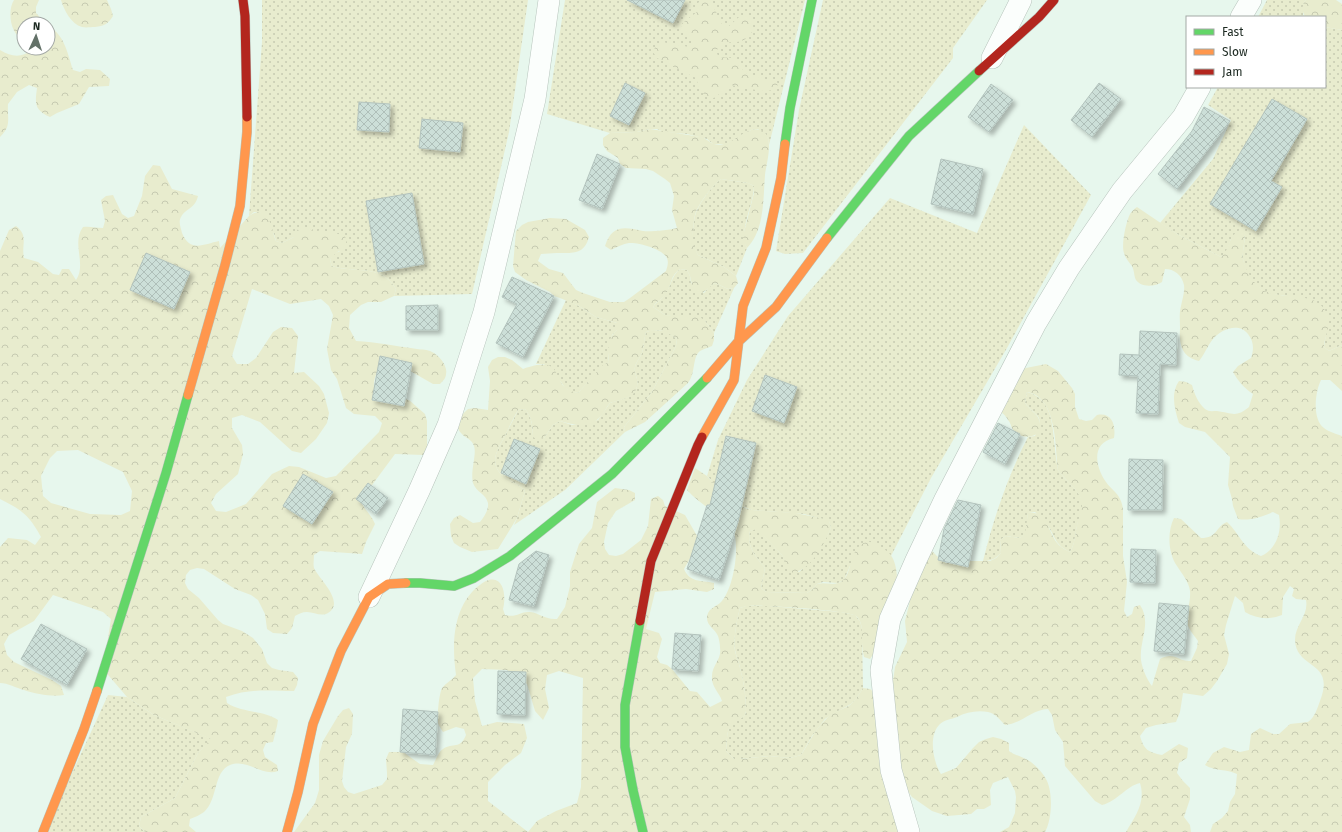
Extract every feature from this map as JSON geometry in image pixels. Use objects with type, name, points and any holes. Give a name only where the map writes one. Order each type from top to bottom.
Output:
[{"type":"street","points":[[287,832],[298,792],[313,724],[341,651],[419,491],[448,425],[484,312],[535,99],[549,0]]},
{"type":"street","points":[[643,832],[625,747],[625,705],[651,561],[698,445],[734,380],[743,306],[766,248],[781,178],[790,108],[812,0]]},
{"type":"street","points":[[992,58],[1021,0]]},
{"type":"street","points":[[368,597],[388,584],[420,583],[454,586],[474,578],[510,556],[612,474],[776,307],[820,247],[910,136],[943,103],[1039,17],[1054,0]]},
{"type":"street","points":[[1242,16],[1251,0]]},
{"type":"street","points":[[43,832],[84,729],[118,628],[166,474],[226,265],[240,206],[247,132],[245,5]]},
{"type":"street","points":[[908,832],[891,770],[881,670],[890,619],[945,499],[1036,323],[1069,268],[1122,191],[1183,117],[1199,88]]},
{"type":"green space","points":[[14,0],[39,0],[36,7],[36,13],[39,16],[16,16],[16,33],[10,16]]},
{"type":"green space","points":[[61,0],[107,0],[113,16],[103,25],[95,27],[82,27],[71,20]]},
{"type":"green space","points":[[262,0],[528,0],[509,132],[472,294],[394,296],[396,289],[390,281],[375,272],[332,266],[330,260],[333,254],[340,251],[294,237],[282,243],[276,241],[274,234],[260,212],[254,212],[249,216],[262,42]]},
{"type":"green space","points":[[565,0],[805,0],[769,145],[768,138],[758,129],[751,130],[726,144],[713,144],[707,139],[687,134],[664,132],[657,129],[637,132],[610,133],[547,114]]},
{"type":"green space","points":[[701,0],[710,0],[722,24],[728,27],[739,17],[746,16],[752,21],[752,35],[741,41],[724,43],[716,52],[719,57],[732,58],[746,73],[778,83],[776,90],[761,91],[731,85],[714,98],[709,97],[703,93],[696,78],[657,58],[653,52],[656,45],[662,42],[689,47],[692,41],[680,25],[697,12],[697,4]]},
{"type":"green space","points":[[823,0],[987,0],[953,48],[953,58],[803,253],[785,254],[776,251],[799,110]]},
{"type":"green space","points":[[1267,0],[1306,0],[1304,2],[1304,16],[1259,16]]},
{"type":"green space","points":[[1306,0],[1336,0],[1342,4],[1342,30],[1326,27],[1326,16],[1305,16],[1302,9]]},
{"type":"green space","points":[[1326,27],[1342,30],[1342,345],[1329,351],[1324,347],[1328,320],[1322,308],[1287,296],[1271,294],[1256,285],[1246,270],[1244,264],[1243,253],[1245,234],[1231,239],[1226,253],[1221,257],[1177,234],[1160,223],[1213,159],[1231,120],[1208,105],[1217,88],[1326,88]]},
{"type":"green space","points":[[56,32],[65,45],[73,70],[80,72],[86,69],[100,70],[110,79],[109,86],[89,87],[79,104],[50,117],[38,109],[36,102],[37,88],[29,85],[17,92],[8,104],[8,125],[0,137],[0,50],[12,55],[56,56]]},
{"type":"green space","points":[[1024,125],[1091,195],[1007,348],[931,478],[891,556],[873,543],[850,566],[844,580],[838,583],[823,582],[817,584],[807,593],[766,592],[761,588],[765,568],[755,555],[749,542],[750,531],[757,528],[782,555],[785,561],[799,572],[818,552],[831,528],[829,521],[804,514],[752,510],[747,508],[725,495],[707,476],[718,440],[747,380],[788,316],[890,198],[977,233]]},
{"type":"green space","points":[[650,129],[701,137],[714,144],[721,145],[754,129],[760,130],[768,137],[769,150],[765,175],[762,213],[757,232],[753,241],[747,248],[743,236],[754,193],[754,186],[748,183],[721,179],[706,196],[695,215],[691,240],[698,255],[724,267],[736,276],[738,283],[734,288],[728,289],[715,283],[705,291],[698,294],[693,290],[687,270],[680,269],[674,274],[666,294],[653,307],[665,315],[700,317],[714,333],[712,346],[701,350],[696,357],[692,375],[688,383],[645,422],[625,432],[624,427],[652,392],[676,346],[677,339],[666,332],[655,330],[646,332],[642,353],[635,367],[637,379],[636,390],[625,399],[610,403],[601,416],[592,423],[576,425],[560,421],[553,425],[544,438],[537,440],[532,436],[532,422],[529,415],[525,409],[518,410],[498,449],[495,459],[495,464],[500,473],[525,491],[517,518],[498,549],[472,552],[460,547],[454,543],[451,536],[450,524],[454,518],[460,515],[473,523],[480,522],[486,513],[488,503],[485,497],[474,486],[472,473],[475,449],[472,442],[459,430],[458,423],[468,409],[475,408],[488,410],[490,381],[488,367],[492,360],[498,357],[505,357],[512,360],[523,369],[538,365],[547,365],[553,368],[563,385],[569,390],[578,393],[603,365],[609,362],[608,344],[611,337],[617,330],[617,323],[596,317],[579,306],[554,296],[550,292],[526,280],[515,272],[513,266],[516,231],[528,222],[550,218],[566,219],[585,230],[589,237],[587,243],[581,250],[573,253],[541,254],[538,261],[549,269],[563,273],[576,290],[610,302],[624,302],[666,271],[668,263],[667,258],[656,249],[633,243],[624,244],[611,250],[605,246],[611,234],[620,229],[625,228],[650,231],[677,228],[672,210],[674,196],[670,183],[653,171],[646,169],[626,168],[620,164],[618,158],[607,151],[603,145],[603,138],[610,133],[637,132]]},
{"type":"green space","points":[[153,165],[160,166],[172,189],[198,196],[195,204],[183,214],[180,221],[182,233],[185,239],[193,245],[198,246],[219,241],[220,248],[249,216],[256,212],[265,214],[271,223],[276,241],[282,243],[294,237],[297,230],[304,228],[344,235],[347,240],[346,244],[330,260],[332,266],[375,272],[390,281],[396,289],[394,296],[381,302],[368,302],[361,305],[350,315],[349,328],[356,341],[428,350],[435,353],[440,358],[446,368],[445,378],[440,384],[433,384],[405,368],[378,370],[375,376],[374,388],[376,394],[409,400],[425,414],[427,421],[427,449],[424,455],[395,454],[361,500],[363,506],[375,524],[362,554],[320,551],[314,555],[314,568],[333,597],[333,608],[328,613],[323,615],[307,612],[301,613],[295,616],[292,628],[287,634],[273,633],[267,629],[265,614],[258,600],[251,595],[235,589],[204,569],[197,568],[190,570],[186,575],[185,583],[188,589],[199,598],[218,620],[223,624],[242,631],[253,638],[262,649],[267,663],[272,668],[293,672],[298,678],[294,691],[252,691],[226,697],[227,703],[233,706],[266,715],[278,720],[273,742],[266,743],[263,750],[265,757],[277,765],[278,771],[266,772],[248,765],[236,763],[230,765],[221,774],[212,801],[208,807],[204,812],[190,819],[189,826],[196,832],[145,832],[139,826],[141,817],[175,798],[198,753],[211,739],[154,715],[127,697],[103,669],[111,619],[103,612],[53,595],[34,621],[9,635],[4,644],[7,655],[14,662],[52,680],[61,686],[64,695],[54,696],[39,694],[0,683],[0,547],[8,538],[27,540],[35,545],[41,537],[29,518],[14,506],[0,499],[0,251],[9,230],[16,226],[22,233],[24,240],[24,258],[38,262],[53,274],[59,275],[62,269],[69,269],[76,280],[80,267],[78,240],[83,227],[103,228],[105,221],[101,200],[106,196],[113,195],[122,214],[128,218],[134,216],[142,196],[145,176]],"holes":[[[252,289],[290,304],[321,299],[329,306],[333,315],[327,349],[331,370],[337,379],[346,408],[354,414],[375,416],[382,423],[379,432],[336,476],[326,478],[299,467],[289,466],[272,474],[246,504],[226,512],[216,511],[211,503],[216,494],[238,474],[243,454],[242,445],[232,428],[232,418],[242,415],[260,422],[292,451],[301,453],[316,439],[327,423],[329,413],[324,394],[319,386],[304,372],[294,373],[298,336],[292,328],[281,327],[273,332],[256,358],[248,364],[237,364],[232,356]],[[78,450],[123,472],[132,491],[130,511],[121,515],[90,514],[51,503],[43,496],[41,476],[50,458],[57,451]]]},
{"type":"green space","points":[[721,179],[748,183],[754,186],[744,233],[747,248],[736,276],[724,267],[698,255],[690,240],[695,216],[699,206],[717,182]]},
{"type":"green space","points":[[1137,207],[1177,234],[1221,257],[1233,235],[1241,229],[1245,234],[1243,261],[1256,285],[1273,294],[1302,298],[1319,303],[1325,310],[1328,319],[1324,347],[1329,351],[1342,345],[1342,391],[1330,380],[1321,380],[1317,391],[1316,412],[1320,424],[1324,428],[1342,436],[1342,832],[1210,832],[1213,824],[1222,818],[1228,811],[1230,802],[1235,794],[1237,774],[1205,765],[1213,753],[1224,747],[1240,752],[1249,750],[1251,734],[1260,728],[1273,734],[1279,734],[1290,724],[1308,722],[1317,710],[1320,701],[1324,688],[1323,678],[1314,666],[1297,650],[1295,640],[1297,630],[1306,610],[1306,600],[1296,599],[1292,596],[1294,589],[1290,586],[1283,597],[1282,615],[1272,618],[1254,616],[1245,612],[1243,603],[1235,596],[1224,635],[1229,654],[1227,664],[1217,681],[1203,696],[1183,693],[1180,712],[1176,722],[1146,728],[1140,736],[1147,750],[1157,754],[1162,755],[1179,744],[1188,748],[1187,758],[1179,763],[1177,773],[1190,788],[1190,799],[1184,817],[1190,825],[1191,832],[1126,832],[1141,803],[1142,797],[1140,783],[1130,787],[1108,803],[1102,805],[1095,801],[1065,766],[1063,742],[1055,730],[1052,715],[1048,709],[1036,712],[1016,722],[1005,725],[993,714],[984,711],[964,714],[940,724],[936,729],[933,741],[934,756],[941,774],[956,768],[979,742],[993,737],[1009,743],[1009,751],[1031,762],[1047,781],[1049,786],[1051,807],[1049,821],[1045,832],[1000,832],[1009,827],[1015,813],[1015,791],[1008,777],[993,783],[990,790],[991,805],[984,809],[977,809],[971,814],[947,816],[932,811],[912,797],[907,790],[907,832],[528,832],[294,832],[315,803],[319,790],[319,755],[323,741],[343,710],[349,708],[353,714],[352,734],[346,747],[342,781],[348,792],[354,794],[382,785],[387,779],[386,759],[389,752],[403,752],[420,764],[433,765],[441,750],[459,744],[464,740],[466,735],[464,729],[456,727],[443,732],[438,723],[439,700],[442,688],[456,675],[454,641],[458,618],[462,607],[476,588],[484,582],[494,580],[498,581],[503,589],[503,609],[505,615],[513,616],[524,612],[530,612],[557,619],[565,607],[570,586],[570,572],[579,544],[592,528],[597,502],[615,488],[629,490],[635,493],[635,500],[616,511],[608,523],[604,542],[605,549],[609,555],[616,556],[623,554],[641,540],[648,526],[651,499],[658,496],[663,500],[665,506],[685,515],[700,541],[684,569],[689,577],[693,579],[714,583],[714,589],[707,592],[686,589],[655,592],[646,629],[659,633],[662,639],[657,657],[660,663],[667,665],[672,669],[690,691],[697,692],[710,707],[722,701],[712,680],[712,672],[720,655],[718,636],[708,623],[707,615],[710,610],[720,603],[725,597],[729,588],[735,566],[735,534],[730,524],[687,490],[695,468],[707,476],[717,487],[738,504],[745,508],[752,510],[796,513],[829,520],[831,528],[825,541],[812,561],[800,571],[793,573],[787,569],[782,555],[757,529],[750,531],[749,542],[755,555],[765,568],[761,588],[766,592],[807,593],[817,584],[838,583],[846,576],[856,550],[860,545],[866,542],[873,543],[883,548],[894,560],[897,573],[896,590],[889,614],[874,653],[870,659],[864,657],[862,646],[862,628],[859,619],[856,616],[838,612],[787,607],[745,606],[740,608],[736,630],[735,653],[744,684],[746,711],[742,718],[733,723],[729,728],[727,734],[726,751],[734,759],[769,756],[790,758],[801,755],[822,723],[831,715],[850,705],[863,688],[870,689],[876,694],[894,696],[893,681],[895,667],[907,642],[905,621],[912,591],[930,549],[946,563],[990,561],[1001,553],[1000,540],[1006,536],[1020,538],[1025,534],[1028,513],[1035,513],[1040,515],[1047,523],[1059,545],[1070,552],[1072,549],[1082,501],[1077,491],[1058,470],[1053,424],[1044,403],[1037,396],[1027,392],[1025,403],[1039,418],[1040,432],[1034,436],[1027,437],[1017,434],[1014,431],[1007,418],[998,408],[1020,371],[1026,368],[1046,364],[1058,371],[1072,388],[1075,394],[1075,407],[1079,419],[1086,421],[1092,420],[1097,415],[1102,415],[1112,420],[1114,438],[1102,445],[1098,450],[1097,456],[1099,469],[1102,476],[1121,500],[1123,511],[1123,556],[1127,582],[1124,611],[1127,617],[1132,614],[1134,607],[1140,605],[1143,612],[1145,625],[1141,653],[1142,667],[1152,686],[1160,659],[1173,656],[1191,661],[1197,648],[1198,641],[1190,630],[1187,622],[1190,595],[1188,584],[1174,561],[1170,549],[1170,530],[1174,518],[1181,519],[1201,538],[1211,536],[1227,522],[1250,550],[1261,556],[1275,544],[1279,533],[1280,521],[1279,515],[1273,512],[1256,518],[1238,519],[1228,485],[1230,457],[1205,432],[1185,427],[1179,423],[1174,397],[1176,386],[1179,381],[1192,385],[1198,401],[1208,411],[1237,414],[1249,407],[1253,394],[1242,384],[1233,372],[1238,366],[1251,358],[1253,352],[1252,343],[1250,337],[1244,330],[1240,328],[1230,328],[1216,335],[1199,361],[1193,359],[1185,353],[1182,349],[1180,339],[1180,311],[1184,293],[1183,281],[1174,271],[1165,269],[1162,282],[1159,284],[1147,286],[1140,284],[1135,278],[1134,270],[1127,260],[1123,249],[1128,218]],"holes":[[[482,669],[507,670],[527,684],[535,711],[543,720],[549,708],[545,689],[547,675],[559,671],[583,678],[581,787],[577,803],[556,811],[537,821],[528,832],[488,801],[488,782],[505,765],[521,753],[527,738],[524,724],[497,722],[482,726],[475,701],[473,678]]]},
{"type":"green space","points":[[680,269],[687,270],[691,283],[704,293],[715,283],[728,289],[734,288],[714,333],[705,321],[665,315],[653,307],[664,296],[675,275]]},
{"type":"green space","points":[[566,300],[596,317],[617,323],[617,330],[612,335],[608,355],[609,362],[603,366],[578,393],[571,392],[565,388],[544,364],[536,364]]},
{"type":"green space","points":[[653,330],[666,331],[677,339],[676,346],[652,392],[624,427],[625,432],[565,490],[514,525],[525,491],[500,473],[495,464],[495,459],[498,449],[518,410],[525,409],[529,415],[532,425],[532,436],[544,438],[553,425],[560,421],[572,425],[598,420],[610,403],[629,396],[636,390],[636,365],[642,353],[646,332]]},
{"type":"green space","points":[[1027,392],[1041,399],[1045,404],[1051,417],[1058,470],[1080,495],[1082,500],[1083,508],[1074,543],[1070,552],[1061,547],[1048,526],[1035,512],[1028,513],[1026,534],[1020,538],[1006,536],[1000,540],[1001,553],[993,559],[983,561],[1007,483],[1028,437],[1035,436],[1040,424],[1038,417],[1025,403]]},
{"type":"green space","points":[[746,606],[769,606],[841,612],[855,615],[860,621],[862,629],[863,688],[851,704],[825,719],[812,736],[801,755],[790,758],[769,756],[734,759],[726,751],[729,727],[733,722],[744,716],[746,711],[744,684],[735,652],[735,641],[740,608]]},
{"type":"green space","points":[[108,695],[127,697],[154,715],[212,739],[198,753],[175,798],[141,817],[139,826],[145,832],[47,832],[52,817]]},
{"type":"building","points":[[627,0],[685,0],[673,23]]},
{"type":"building","points":[[625,83],[645,93],[629,125],[610,116]]},
{"type":"building","points":[[1099,83],[1121,99],[1092,137],[1071,120]]},
{"type":"building","points":[[991,84],[1013,100],[989,132],[968,117]]},
{"type":"building","points":[[1272,99],[1307,119],[1271,181],[1282,187],[1256,231],[1210,204]]},
{"type":"building","points":[[359,102],[390,104],[389,132],[357,130]]},
{"type":"building","points":[[1204,107],[1230,121],[1177,189],[1158,174],[1192,131]]},
{"type":"building","points":[[422,119],[463,123],[460,152],[419,148]]},
{"type":"building","points":[[597,154],[620,164],[602,209],[579,200]]},
{"type":"building","points":[[941,159],[983,169],[973,214],[931,204]]},
{"type":"building","points":[[412,193],[424,264],[378,272],[366,201]]},
{"type":"building","points":[[146,253],[190,272],[174,309],[130,290]]},
{"type":"building","points":[[512,277],[554,296],[523,357],[496,343],[517,304],[502,297]]},
{"type":"building","points":[[438,305],[438,330],[406,330],[406,306]]},
{"type":"building","points":[[1140,331],[1177,333],[1176,365],[1160,364],[1158,414],[1136,413],[1138,376],[1119,375],[1120,354],[1139,355]]},
{"type":"building","points":[[380,356],[412,363],[404,406],[372,400]]},
{"type":"building","points":[[765,375],[797,387],[784,423],[752,411]]},
{"type":"building","points":[[998,423],[1020,434],[1005,464],[983,452]]},
{"type":"building","points":[[726,436],[756,443],[738,522],[719,580],[687,569],[707,505],[710,505]]},
{"type":"building","points":[[514,439],[540,449],[526,484],[501,473]]},
{"type":"building","points":[[1129,459],[1163,460],[1162,510],[1128,510]]},
{"type":"building","points":[[303,474],[333,492],[312,524],[283,506]]},
{"type":"building","points":[[368,483],[388,498],[376,514],[356,499]]},
{"type":"building","points":[[958,500],[981,505],[968,567],[938,560],[944,529]]},
{"type":"building","points":[[1131,549],[1156,550],[1155,583],[1130,582]]},
{"type":"building","points":[[536,551],[549,555],[534,606],[509,600],[519,564]]},
{"type":"building","points":[[1159,603],[1189,606],[1184,654],[1154,651]]},
{"type":"building","points":[[41,624],[87,649],[67,685],[21,659]]},
{"type":"building","points":[[675,633],[701,635],[698,671],[672,669]]},
{"type":"building","points":[[498,671],[526,672],[525,715],[497,714]]},
{"type":"building","points":[[403,709],[438,712],[435,755],[400,752]]},
{"type":"traffic: fast","points":[[785,144],[790,108],[812,0]]},
{"type":"traffic: fast","points":[[827,238],[909,136],[979,71]]},
{"type":"traffic: fast","points":[[406,583],[454,586],[474,578],[510,556],[612,474],[707,378]]},
{"type":"traffic: fast","points":[[97,691],[166,473],[188,395]]},
{"type":"traffic: fast","points":[[640,621],[625,705],[625,747],[643,832]]},
{"type":"traffic: slow","points":[[188,395],[240,206],[247,117]]},
{"type":"traffic: slow","points":[[702,437],[734,380],[743,306],[766,248],[781,178],[785,144]]},
{"type":"traffic: slow","points":[[707,378],[737,343],[776,307],[827,238]]},
{"type":"traffic: slow","points":[[287,832],[298,792],[313,724],[341,651],[369,597],[388,584],[406,583]]},
{"type":"traffic: slow","points":[[43,832],[84,729],[97,691]]},
{"type":"traffic: jam","points":[[243,0],[245,16],[247,117]]},
{"type":"traffic: jam","points":[[979,71],[1039,17],[1054,0]]},
{"type":"traffic: jam","points":[[640,621],[651,561],[702,437]]}]
